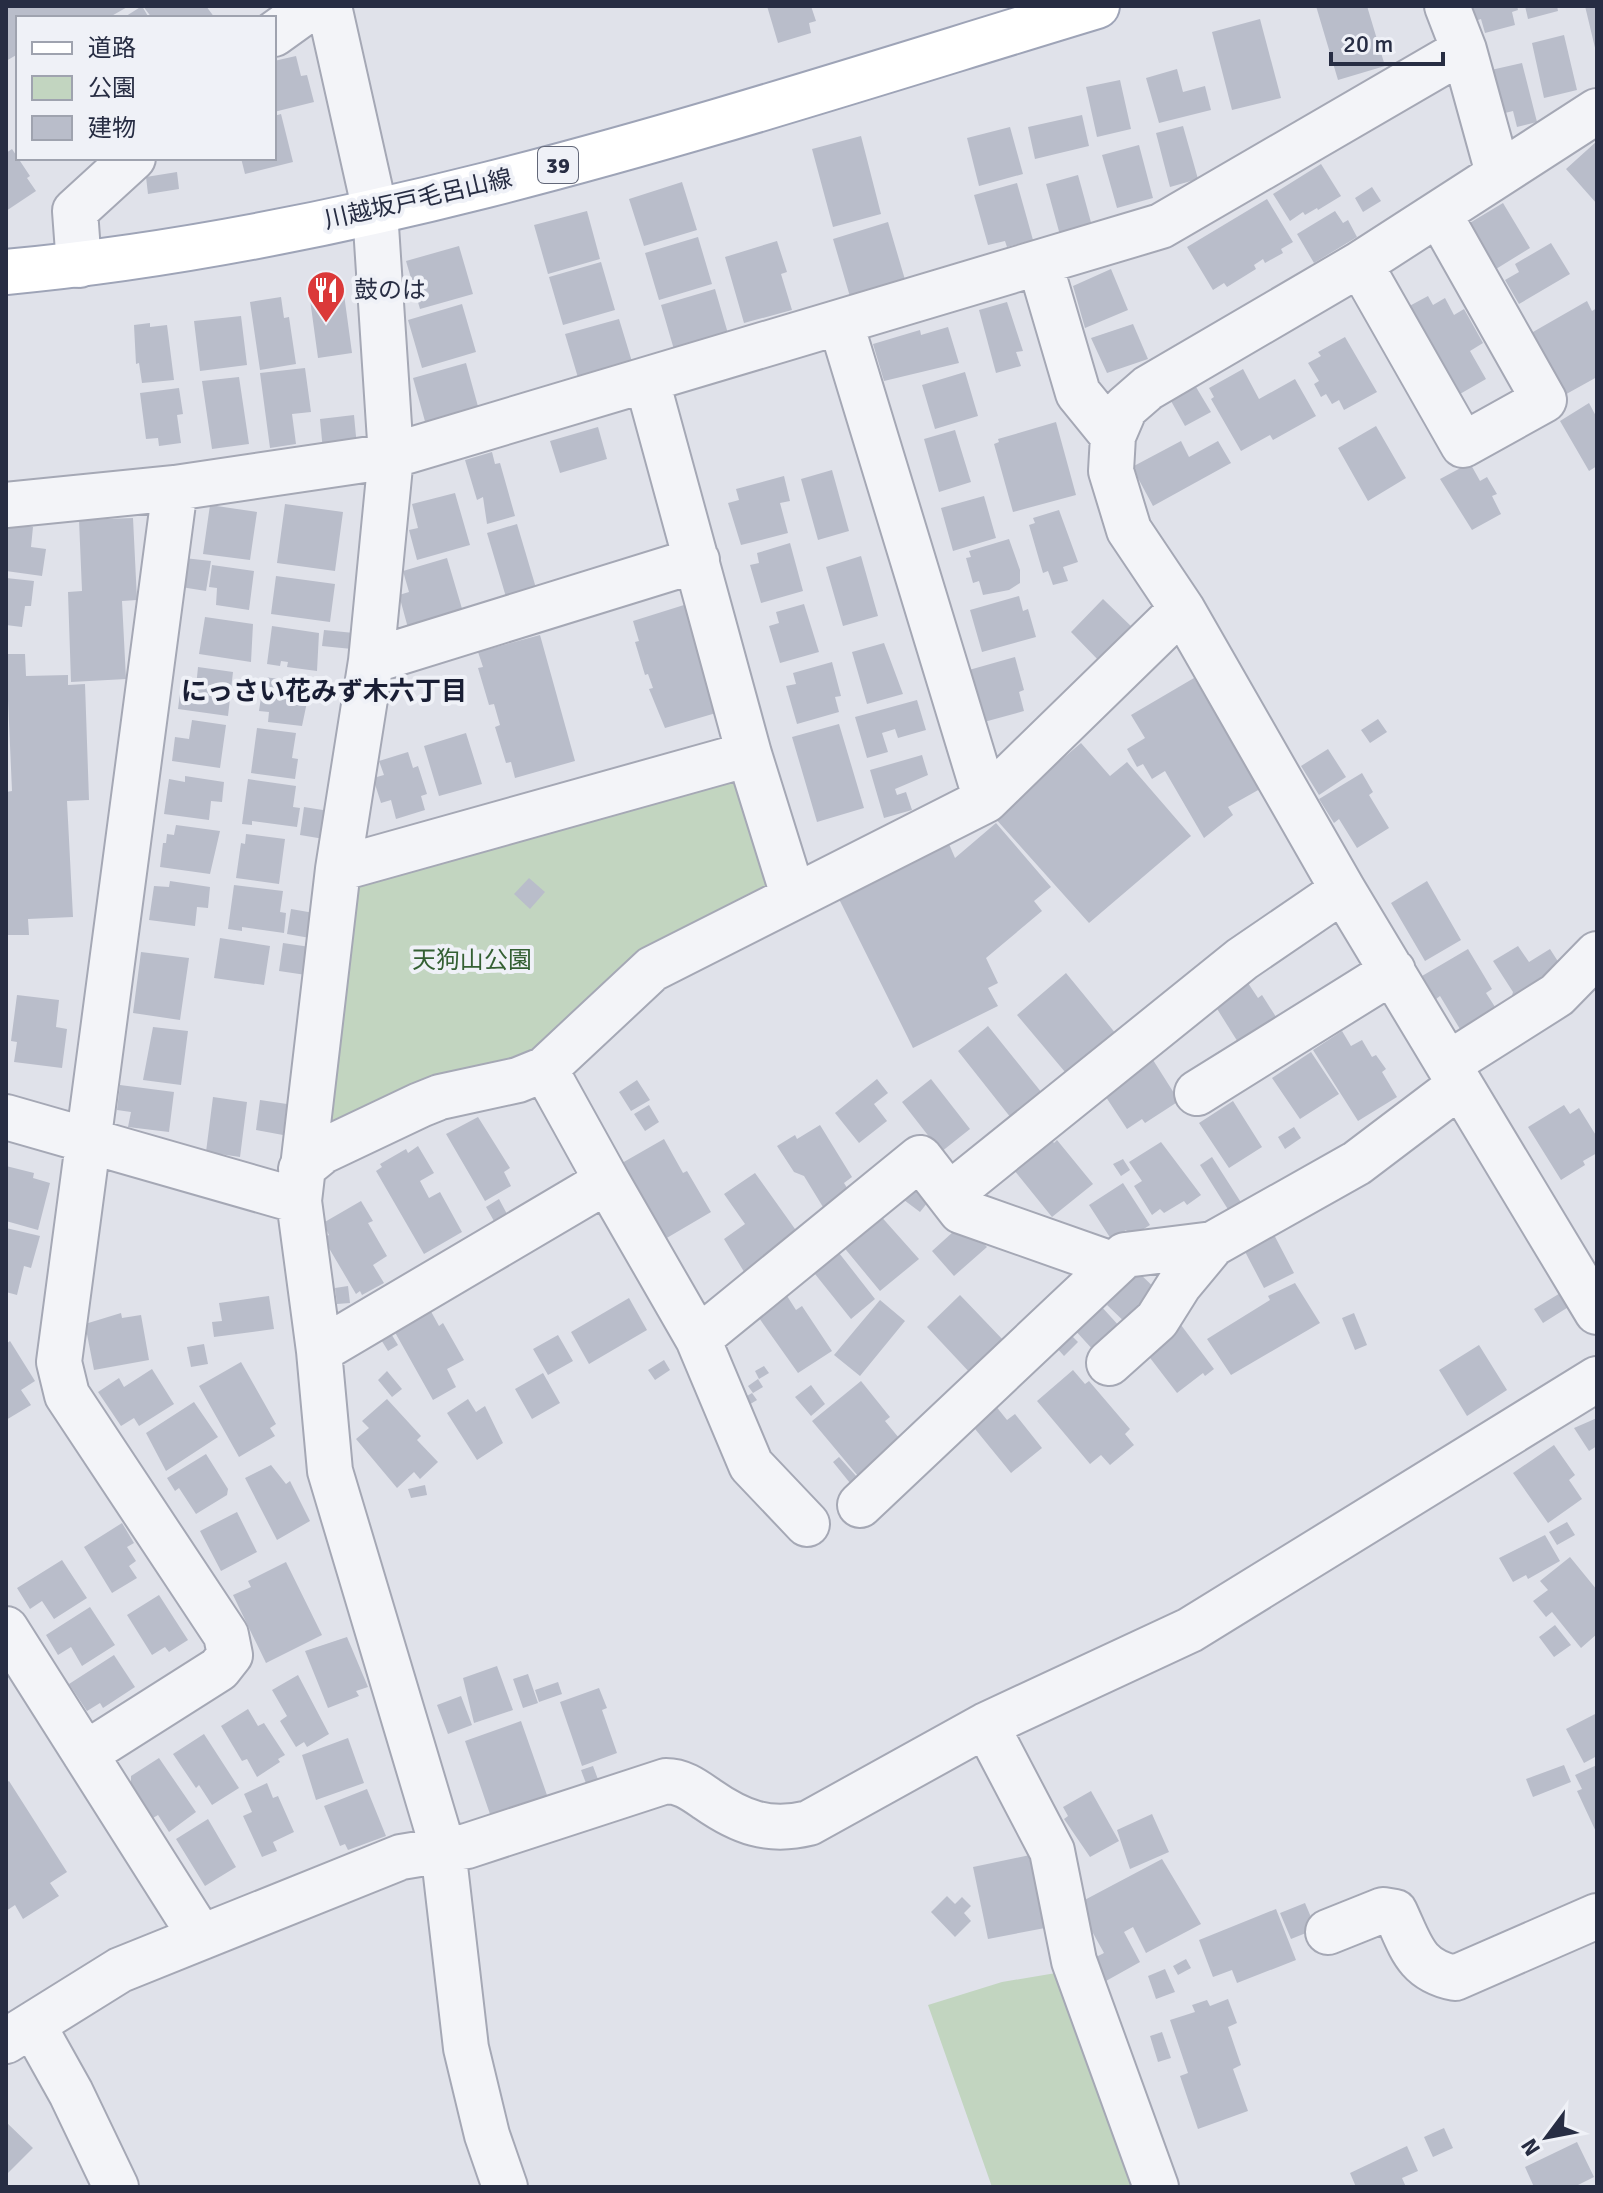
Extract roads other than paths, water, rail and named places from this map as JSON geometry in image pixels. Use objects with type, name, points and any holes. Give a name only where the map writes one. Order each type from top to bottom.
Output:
[{"type":"main road","name":"川越坂戸毛呂山線","points":[[6,272],[79,265],[254,236],[375,211],[633,146],[1097,6]]},
{"type":"street","points":[[276,33],[313,6]]},
{"type":"street","points":[[329,6],[375,211],[391,456],[371,661],[338,869],[300,1185],[330,1471],[443,1849],[466,2048],[487,2135],[505,2187]]},
{"type":"street","points":[[1447,6],[1464,50],[1498,173]]},
{"type":"street","points":[[6,505],[175,488],[391,456],[1040,264],[1161,226],[1464,50]]},
{"type":"street","points":[[1597,111],[1360,264],[1148,388],[1125,408],[1113,436],[1111,471],[1129,530],[1182,609],[1343,890],[1597,1312]]},
{"type":"street","points":[[79,265],[75,211],[131,160]]},
{"type":"street","points":[[1360,264],[1463,445],[1544,400],[1439,214]]},
{"type":"street","points":[[1040,264],[1078,393],[1113,436]]},
{"type":"street","points":[[841,324],[986,800]]},
{"type":"street","points":[[647,381],[749,754],[793,895]]},
{"type":"street","points":[[85,1754],[219,1669],[230,1655],[226,1635],[67,1395],[59,1362],[175,488]]},
{"type":"street","points":[[371,661],[697,560]]},
{"type":"street","points":[[300,1185],[323,1151],[420,1105],[440,1097],[518,1080],[545,1069],[652,969],[748,924],[793,895],[986,800],[1182,609]]},
{"type":"street","points":[[338,869],[749,754]]},
{"type":"street","points":[[949,1195],[1242,959],[1343,890]]},
{"type":"street","points":[[1109,1363],[1157,1320],[1179,1285],[1213,1244],[1357,1163],[1454,1074],[1557,995],[1597,954]]},
{"type":"street","points":[[1197,1093],[1393,971]]},
{"type":"street","points":[[545,1069],[698,1339],[751,1465],[807,1524]]},
{"type":"street","points":[[6,1117],[89,1139],[300,1185]]},
{"type":"street","points":[[698,1339],[920,1158],[961,1211],[1114,1265]]},
{"type":"street","points":[[319,1351],[607,1181]]},
{"type":"street","points":[[860,1505],[1125,1255],[1213,1244]]},
{"type":"street","points":[[116,2187],[71,2093],[19,2033],[120,1970],[401,1857],[467,1846],[666,1781],[685,1785],[754,1825],[788,1828],[809,1823],[986,1725],[1190,1630],[1597,1379]]},
{"type":"street","points":[[6,1629],[201,1937]]},
{"type":"street","points":[[986,1725],[1052,1851],[1074,1961],[1156,2187]]},
{"type":"street","points":[[1328,1932],[1383,1910],[1395,1912],[1415,1955],[1431,1973],[1455,1978],[1597,1916]]},
{"type":"place","name":"鼓のは","points":[[326,324]]},
{"type":"district","name":"にっさい花みず木六丁目","points":[[324,692]]},
{"type":"park label","name":"天狗山公園","points":[[472,960]]}]
